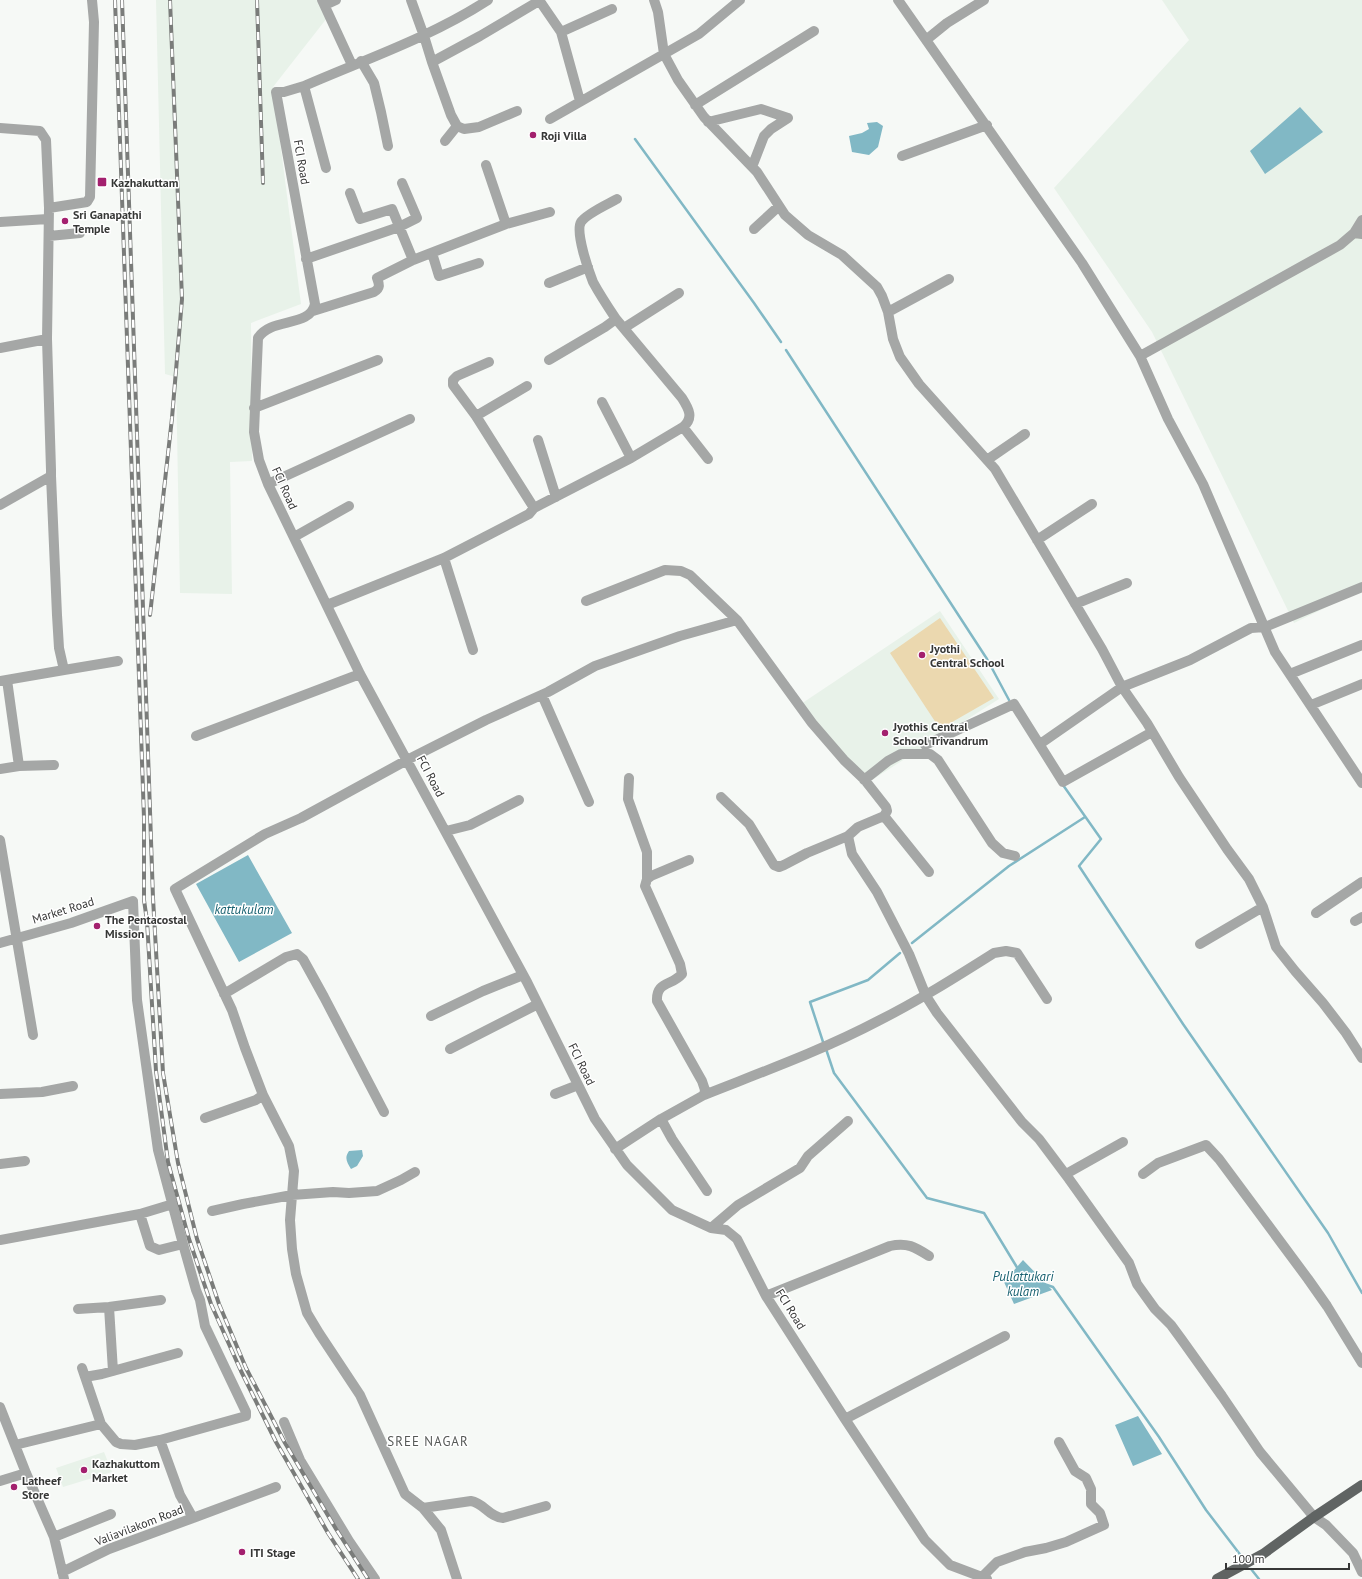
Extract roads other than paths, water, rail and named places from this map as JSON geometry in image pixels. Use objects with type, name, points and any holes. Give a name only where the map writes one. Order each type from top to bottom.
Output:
[{"type":"main road","points":[[1217,1579],[1263,1554],[1362,1485]]},
{"type":"street","points":[[49,208],[87,202],[90,197],[94,22],[92,0]]},
{"type":"street","points":[[336,0],[323,2],[356,63],[374,82],[388,146]]},
{"type":"street","points":[[411,0],[432,62],[457,126],[464,129],[479,127],[517,111]]},
{"type":"street","name":"FCI Road","points":[[488,0],[473,4],[424,36],[356,63],[304,86],[284,92],[276,92],[315,304],[313,311],[308,316],[273,326],[262,332],[258,338],[254,432],[259,460],[268,484],[313,580],[327,605],[360,674],[523,975],[595,1119],[627,1165],[672,1210],[712,1228],[726,1230],[737,1239],[766,1296],[925,1540],[950,1564],[985,1578]]},
{"type":"street","points":[[432,62],[480,36],[539,0],[561,32],[580,101]]},
{"type":"street","points":[[654,0],[658,12],[664,54],[678,80],[708,122],[757,172],[785,215],[808,235],[842,256],[870,279],[882,296],[888,312],[893,340],[900,357],[919,384],[995,469],[1122,687],[1227,850],[1249,879],[1263,907],[1276,947],[1294,972],[1323,1003],[1362,1058]]},
{"type":"street","points":[[550,119],[699,34],[740,0]]},
{"type":"street","points":[[898,0],[987,125],[1082,263],[1140,356],[1168,419],[1203,484],[1275,652],[1362,783]]},
{"type":"street","points":[[926,40],[947,23],[984,0]]},
{"type":"street","points":[[561,32],[612,9]]},
{"type":"street","points":[[695,105],[814,31]]},
{"type":"street","points":[[304,86],[326,168]]},
{"type":"street","points":[[708,122],[761,108],[788,118],[771,129],[764,136],[752,167]]},
{"type":"street","points":[[902,156],[987,125]]},
{"type":"street","points":[[445,141],[457,126]]},
{"type":"street","points":[[0,128],[40,132],[46,140],[49,208],[47,339],[51,476],[57,615],[64,670]]},
{"type":"street","points":[[486,165],[506,224]]},
{"type":"street","points":[[306,258],[399,227],[417,218],[402,184]]},
{"type":"street","points":[[350,193],[360,220],[392,208],[413,260]]},
{"type":"street","points":[[327,605],[444,558],[528,514],[534,508],[631,458],[687,424],[690,416],[688,407],[616,319],[599,292],[588,267],[580,235],[580,223],[585,218],[617,199]]},
{"type":"street","points":[[754,229],[779,206]]},
{"type":"street","points":[[313,311],[379,290],[380,286],[377,278],[413,260],[506,224],[550,212]]},
{"type":"street","points":[[0,222],[48,219]]},
{"type":"street","points":[[1140,356],[1340,245],[1358,233],[1362,220]]},
{"type":"street","points":[[49,236],[80,233]]},
{"type":"street","points":[[432,253],[439,276],[479,263]]},
{"type":"street","points":[[548,283],[588,267]]},
{"type":"street","points":[[888,312],[949,279]]},
{"type":"street","points":[[624,328],[679,293]]},
{"type":"street","points":[[549,360],[616,319]]},
{"type":"street","points":[[0,348],[47,339]]},
{"type":"street","points":[[254,408],[378,360]]},
{"type":"street","points":[[489,362],[458,376],[453,380],[453,385],[476,416],[534,508]]},
{"type":"street","points":[[476,416],[527,386]]},
{"type":"street","points":[[602,402],[631,458]]},
{"type":"street","points":[[268,484],[410,419]]},
{"type":"street","points":[[683,427],[708,459]]},
{"type":"street","points":[[987,460],[1025,434]]},
{"type":"street","points":[[538,440],[556,497]]},
{"type":"street","points":[[0,506],[51,476]]},
{"type":"street","points":[[1037,540],[1092,504]]},
{"type":"street","points":[[294,537],[350,506]]},
{"type":"street","points":[[444,558],[473,650]]},
{"type":"street","points":[[586,601],[666,570],[681,571],[690,575],[738,620],[812,723],[844,760],[864,780],[886,807],[887,811],[884,816],[858,827],[848,836],[807,853],[779,867],[774,865],[750,824],[722,797]]},
{"type":"street","points":[[1075,604],[1127,583]]},
{"type":"street","points":[[1040,744],[1122,687],[1190,660],[1251,628],[1265,627],[1362,587]]},
{"type":"street","points":[[457,1579],[441,1530],[423,1508],[405,1494],[360,1395],[307,1313],[296,1274],[292,1249],[290,1220],[294,1171],[289,1146],[263,1095],[244,1048],[232,1010],[175,889],[265,834],[301,818],[407,760],[486,720],[542,695],[595,666],[680,636],[738,620]]},
{"type":"street","points":[[1290,674],[1362,645]]},
{"type":"street","points":[[19,766],[4,680],[118,661]]},
{"type":"street","points":[[196,736],[360,674]]},
{"type":"street","points":[[1311,705],[1362,684]]},
{"type":"street","points":[[542,695],[589,802]]},
{"type":"street","points":[[925,745],[1014,704],[1063,782],[1152,732]]},
{"type":"street","points":[[864,780],[888,761],[901,754],[930,754],[938,760],[992,843],[1003,853],[1015,856]]},
{"type":"street","points":[[0,769],[19,766],[54,765]]},
{"type":"street","points":[[629,778],[628,799],[647,852],[647,879],[645,886],[680,964],[682,974],[678,978],[661,987],[657,993],[657,1001],[702,1081],[705,1090],[704,1095]]},
{"type":"street","points":[[446,831],[470,825],[519,800]]},
{"type":"street","points":[[884,816],[929,872]]},
{"type":"street","points":[[848,836],[852,854],[876,892],[909,954],[926,996],[937,1013],[958,1042],[1022,1122],[1039,1139],[1066,1174],[1129,1263],[1137,1284],[1155,1309],[1175,1330],[1260,1452],[1314,1517],[1326,1525],[1353,1553],[1362,1572]]},
{"type":"street","points":[[0,840],[33,1035]]},
{"type":"street","points":[[647,879],[689,860]]},
{"type":"street","points":[[1316,913],[1362,882]]},
{"type":"street","name":"Market Road","points":[[0,943],[71,922],[133,901],[138,1008],[158,1150],[173,1204]]},
{"type":"street","points":[[1200,944],[1263,907]]},
{"type":"street","points":[[615,1149],[661,1119],[704,1095],[789,1061],[877,1022],[926,996],[994,953],[1006,951],[1016,953],[1047,999]]},
{"type":"street","points":[[224,994],[286,957],[297,954],[303,959],[324,997],[384,1112]]},
{"type":"street","points":[[431,1016],[483,991],[523,975]]},
{"type":"street","points":[[450,1049],[538,1004]]},
{"type":"street","points":[[555,1094],[578,1085]]},
{"type":"street","points":[[0,1094],[42,1092],[73,1086]]},
{"type":"street","points":[[205,1118],[256,1100],[263,1095]]},
{"type":"street","points":[[661,1119],[672,1139],[707,1191]]},
{"type":"street","points":[[712,1228],[738,1205],[800,1168],[808,1156],[848,1121]]},
{"type":"street","points":[[1066,1174],[1123,1142]]},
{"type":"street","points":[[1143,1174],[1158,1163],[1206,1145],[1219,1159],[1308,1279],[1327,1306],[1362,1363]]},
{"type":"street","points":[[0,1164],[25,1161]]},
{"type":"street","points":[[212,1211],[292,1195],[378,1191],[415,1172]]},
{"type":"street","points":[[0,1240],[140,1214],[173,1204],[183,1244],[200,1300],[205,1326],[246,1412],[246,1416],[160,1440],[135,1445],[116,1442],[101,1424],[83,1372],[113,1370],[178,1353]]},
{"type":"street","points":[[140,1214],[150,1246],[159,1250],[183,1244]]},
{"type":"street","points":[[766,1296],[853,1260],[899,1244],[914,1246],[929,1256]]},
{"type":"street","points":[[78,1309],[109,1307],[161,1300]]},
{"type":"street","points":[[109,1307],[113,1370]]},
{"type":"street","points":[[845,1419],[1005,1336]]},
{"type":"street","points":[[0,1407],[14,1445],[54,1537],[63,1575]]},
{"type":"street","points":[[284,1422],[300,1460],[375,1579]]},
{"type":"street","points":[[14,1445],[101,1424]]},
{"type":"street","name":"Valiavilakom Road","points":[[63,1575],[109,1549],[193,1518],[180,1495],[160,1440]]},
{"type":"street","points":[[985,1578],[997,1562],[1025,1552],[1066,1542],[1104,1525],[1100,1513],[1091,1504],[1091,1489],[1086,1478],[1075,1471],[1059,1442]]},
{"type":"street","points":[[0,1481],[26,1473]]},
{"type":"street","points":[[193,1518],[276,1486]]},
{"type":"street","points":[[423,1508],[471,1501],[478,1502],[496,1517],[503,1518],[546,1506]]},
{"type":"street","points":[[54,1537],[111,1514]]},
{"type":"water","points":[[1300,107],[1323,132],[1265,174],[1250,151]]},
{"type":"water","points":[[877,122],[883,126],[878,147],[869,155],[852,152],[849,136],[862,133],[869,129],[867,123]]},
{"type":"water","name":"kattukulam","points":[[248,855],[292,933],[239,962],[196,884]]},
{"type":"water","points":[[362,1150],[363,1156],[357,1166],[351,1169],[347,1160],[347,1153],[349,1151]]},
{"type":"water","name":"Pullattukari kulam","points":[[1023,1260],[1052,1290],[1014,1304],[1004,1282]]},
{"type":"water","points":[[1138,1416],[1162,1454],[1133,1466],[1115,1425]]},
{"type":"waterway","points":[[635,139],[781,342]]},
{"type":"waterway","points":[[786,350],[987,659],[1009,700]]},
{"type":"waterway","points":[[1063,785],[1101,839],[1079,866],[1183,1024],[1328,1233],[1362,1293]]},
{"type":"waterway","points":[[912,943],[1009,866],[1085,817]]},
{"type":"waterway","points":[[824,1045],[810,1002],[868,980],[900,953]]},
{"type":"waterway","points":[[826,1049],[834,1073],[927,1198],[984,1213],[1018,1269]]},
{"type":"waterway","points":[[1044,1284],[1053,1287],[1159,1437],[1206,1510],[1242,1557]]},
{"type":"waterway","points":[[1251,1569],[1259,1579]]},
{"type":"railway","points":[[115,0],[144,818],[144,900],[147,921],[156,1071],[168,1162],[189,1239],[211,1304],[241,1371],[276,1442],[328,1533],[358,1579]]},
{"type":"railway","points":[[122,0],[153,898],[163,1073],[178,1163],[197,1239],[219,1304],[246,1368],[285,1443],[336,1529],[368,1579]]},
{"type":"railway","points":[[150,615],[172,418],[182,299],[170,0]]},
{"type":"railway","points":[[257,0],[263,183]]},
{"type":"place","name":"Roji Villa","points":[[533,135]]},
{"type":"place","name":"Kazhakuttam","points":[[102,182]]},
{"type":"place","name":"Sri Ganapathi Temple","points":[[65,221]]},
{"type":"place","name":"Jyothi Central School","points":[[922,655]]},
{"type":"place","name":"Jyothis Central School Trivandrum","points":[[885,733]]},
{"type":"place","name":"The Pentacostal Mission","points":[[97,926]]},
{"type":"place","name":"Kazhakuttom Market","points":[[84,1470]]},
{"type":"place","name":"Latheef Store","points":[[14,1487]]},
{"type":"place","name":"ITI Stage","points":[[242,1552]]},
{"type":"district","name":"SREE NAGAR","points":[[428,1441]]}]
